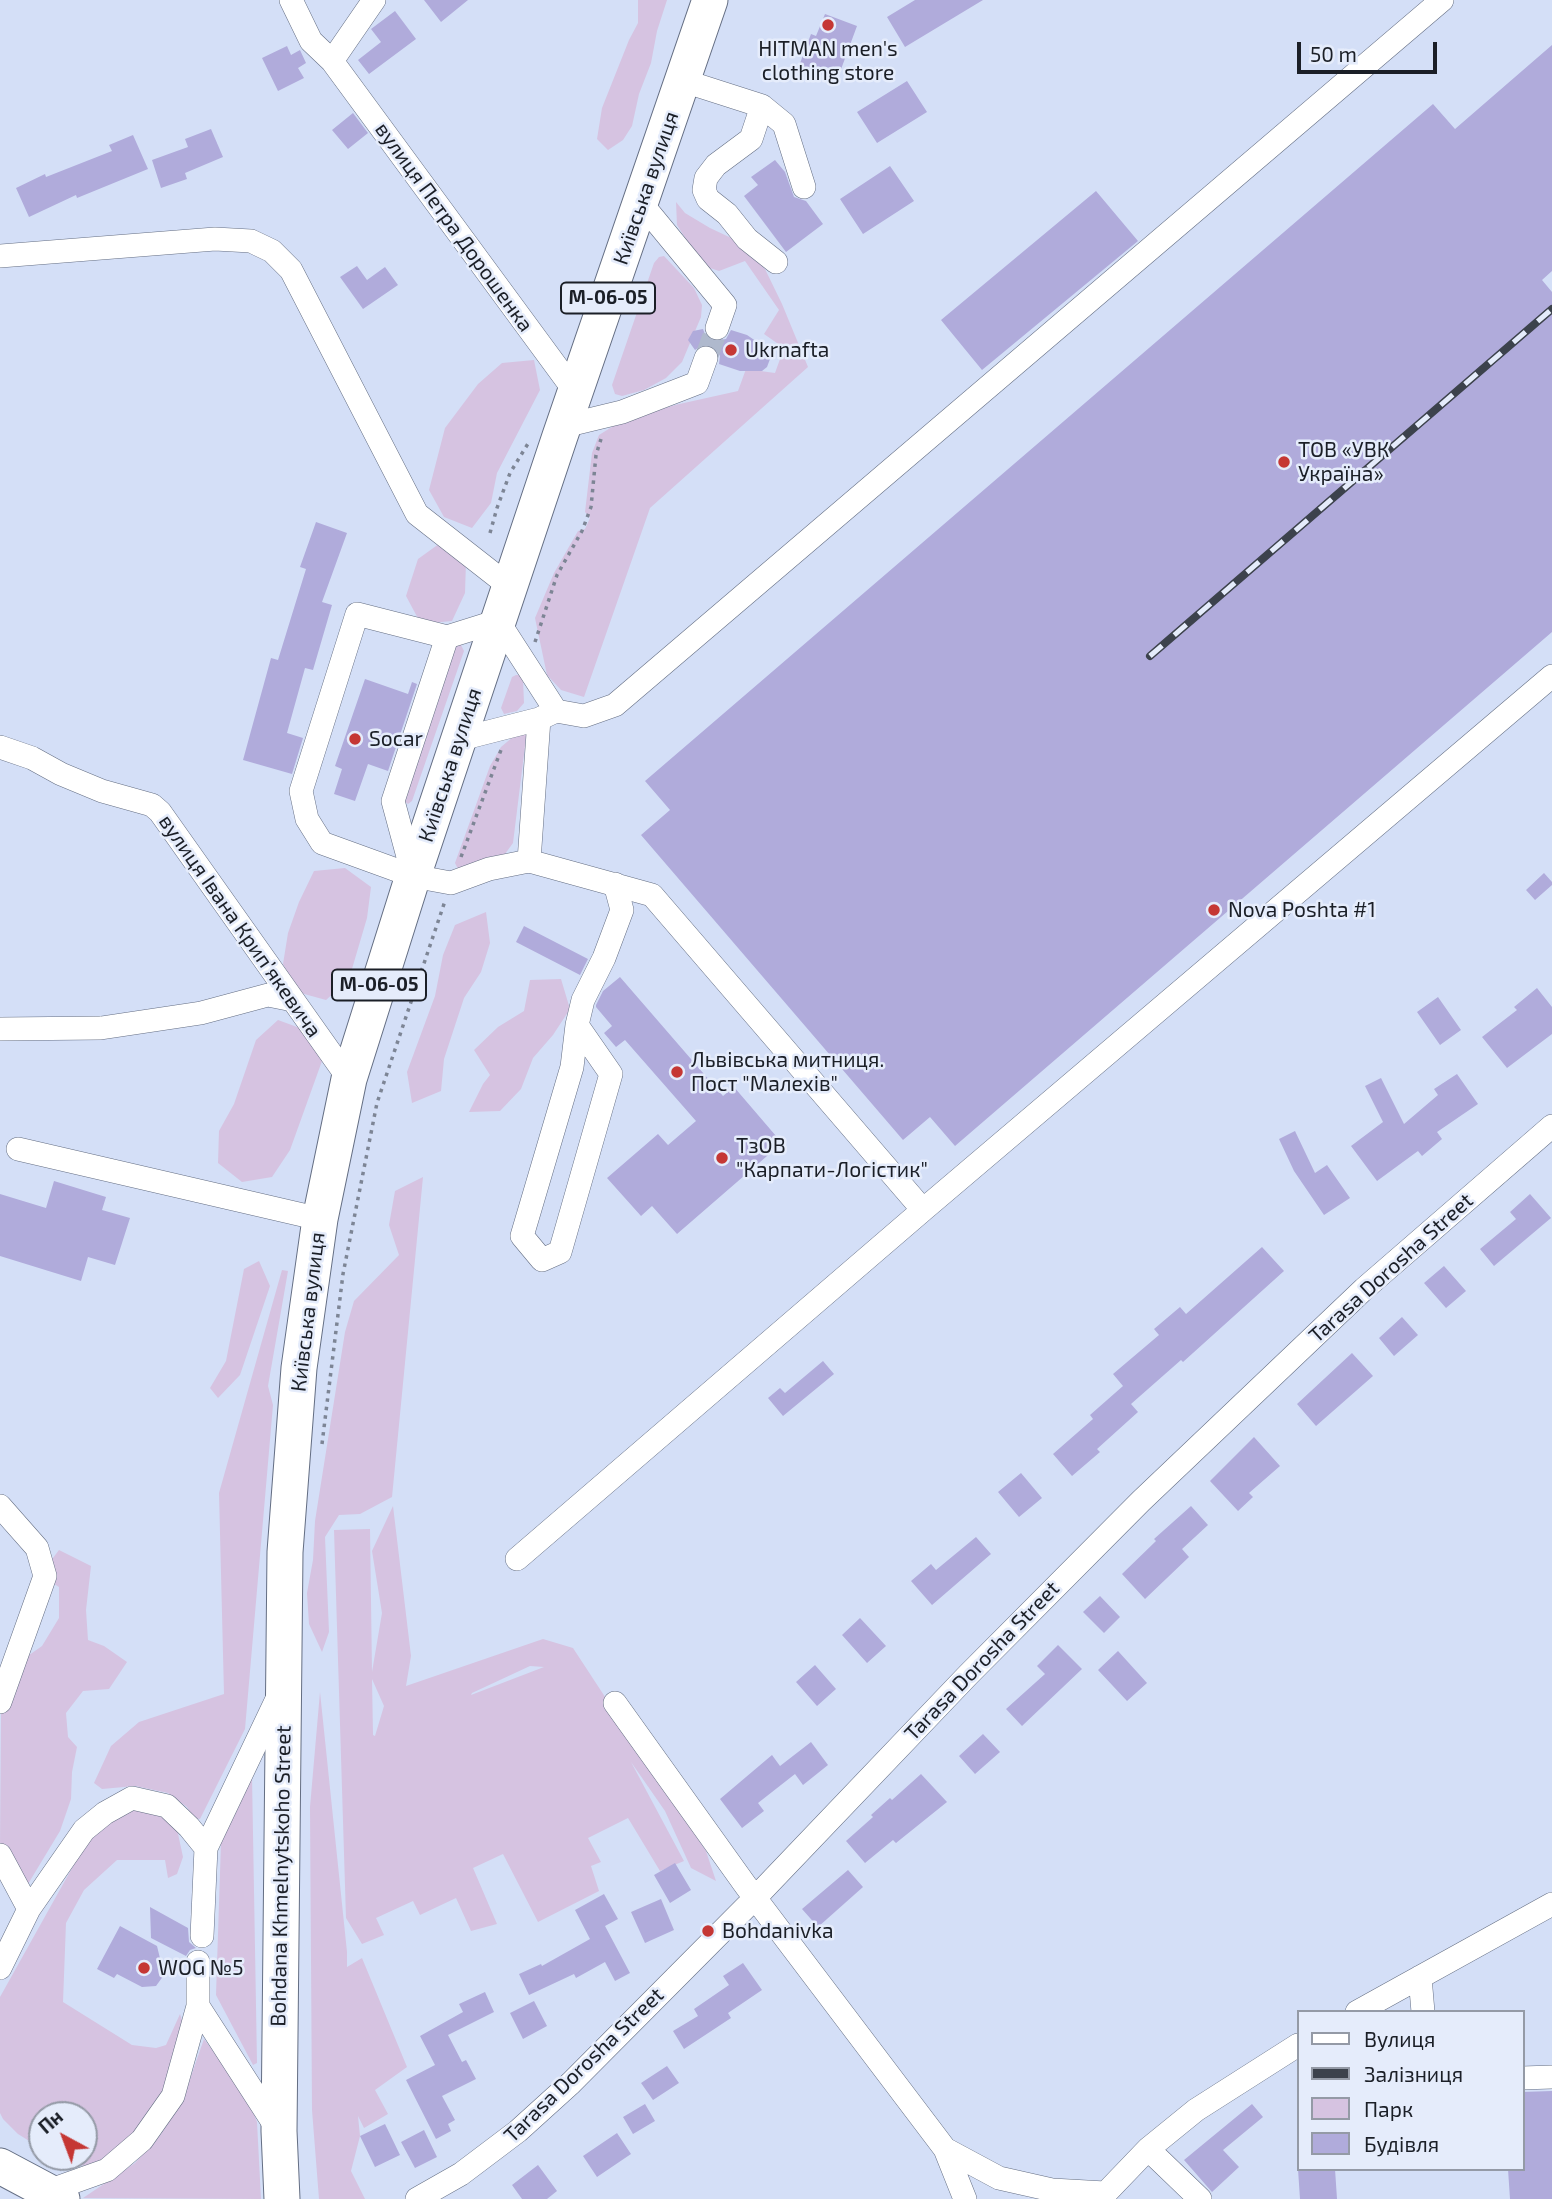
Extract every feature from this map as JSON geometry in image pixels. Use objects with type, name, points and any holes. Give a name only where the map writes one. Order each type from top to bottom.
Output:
[{"type":"highway","name":"Київська вулиця","points":[[285,1552],[299,1368],[306,1315],[320,1219],[349,1079],[509,586],[548,430],[576,393],[710,0]]},
{"type":"highway","name":"Bohdana Khmelnytskoho Street","points":[[282,2199],[279,2131],[285,1552]]},
{"type":"highway","points":[[0,2166],[55,2195]]},
{"type":"highway","points":[[0,2193],[8,2199]]},
{"type":"street","name":"вулиця Петра Дорошенка","points":[[291,0],[310,41],[332,61],[576,393]]},
{"type":"street","points":[[332,61],[374,0]]},
{"type":"street","points":[[457,740],[547,715],[584,716],[615,705],[1442,0]]},
{"type":"street","points":[[684,81],[762,106],[784,124],[804,187]]},
{"type":"street","points":[[762,106],[751,139],[716,165],[706,178],[704,190],[708,199],[727,214],[747,239],[776,262]]},
{"type":"street","points":[[641,203],[725,305],[717,328]]},
{"type":"street","points":[[0,256],[215,239],[251,242],[272,251],[291,270],[417,514],[509,586]]},
{"type":"street","points":[[548,430],[622,412],[697,383],[706,358]]},
{"type":"street","points":[[529,861],[547,715],[527,667],[498,621],[447,637],[357,614],[301,791],[306,819],[322,843],[413,876],[451,883],[489,869],[529,861],[652,895],[923,1210]]},
{"type":"street","points":[[413,876],[393,801],[447,637]]},
{"type":"street","points":[[517,1559],[923,1210],[1552,677]]},
{"type":"street","name":"вулиця Івана Крипʼякевича","points":[[0,747],[32,758],[61,774],[102,791],[152,805],[160,812],[349,1079]]},
{"type":"street","points":[[578,1025],[611,1074],[560,1252],[542,1260],[522,1236],[572,1068],[578,1025],[583,1000],[604,958],[622,910],[615,884]]},
{"type":"street","points":[[0,1029],[101,1028],[201,1013],[268,995],[293,1000]]},
{"type":"street","name":"Tarasa Dorosha Street","points":[[417,2199],[461,2174],[518,2132],[571,2083],[755,1898],[968,1675],[1141,1502],[1364,1289],[1552,1126]]},
{"type":"street","points":[[18,1149],[320,1219]]},
{"type":"street","points":[[0,1506],[37,1549],[45,1576],[0,1702]]},
{"type":"street","points":[[202,1936],[206,1848],[284,1684]]},
{"type":"street","points":[[615,1703],[755,1898],[945,2149],[965,2199]]},
{"type":"street","points":[[0,1968],[29,1909],[84,1830],[105,1813],[132,1798],[167,1806],[206,1848]]},
{"type":"street","points":[[0,1855],[29,1909]]},
{"type":"street","points":[[1361,2010],[1552,1904]]},
{"type":"street","points":[[55,2195],[107,2170],[142,2140],[173,2096],[198,2006],[198,1962]]},
{"type":"street","points":[[1420,1977],[1423,2010]]},
{"type":"street","points":[[198,2006],[279,2131]]},
{"type":"street","points":[[945,2149],[999,2178],[1052,2190],[1102,2196],[1148,2149],[1196,2110],[1296,2046]]},
{"type":"street","points":[[1524,2078],[1552,2077]]},
{"type":"street","points":[[1148,2149],[1200,2199]]},
{"type":"path","points":[[527,667],[551,590],[582,531],[591,507],[598,447],[622,412]]},
{"type":"path","points":[[490,533],[510,473],[548,430]]},
{"type":"path","points":[[321,1449],[343,1274],[377,1103],[451,883],[508,727]]},
{"type":"green space","points":[[638,0],[667,0],[632,126],[623,140],[608,150],[597,139],[602,108],[638,23]]},
{"type":"green space","points":[[676,202],[685,213],[742,243],[765,269],[808,367],[650,508],[584,697],[561,690],[547,675],[535,618],[554,573],[578,531],[585,529],[590,518],[585,512],[592,453],[599,435],[623,420],[738,391],[746,369],[775,373],[784,348],[764,334],[779,310],[745,261],[719,271],[707,267],[677,225]]},
{"type":"green space","points":[[664,256],[694,288],[702,305],[701,317],[682,362],[666,378],[644,390],[622,396],[615,394],[612,385],[654,263]]},
{"type":"green space","points":[[534,360],[540,390],[497,473],[491,503],[472,528],[444,517],[429,490],[445,428],[478,384],[502,363]]},
{"type":"green space","points":[[443,541],[466,562],[465,593],[452,621],[421,624],[406,596],[418,559]]},
{"type":"green space","points":[[458,644],[464,651],[412,801],[408,804],[404,801],[454,648]]},
{"type":"green space","points":[[516,675],[523,679],[524,703],[517,711],[504,714],[501,708],[512,677]]},
{"type":"green space","points":[[527,730],[513,843],[505,854],[458,869],[455,863],[490,766],[501,747],[520,731]]},
{"type":"green space","points":[[345,868],[371,887],[367,918],[349,979],[326,1000],[297,992],[283,964],[288,933],[314,871]]},
{"type":"green space","points":[[486,912],[490,943],[481,972],[464,998],[444,1059],[441,1091],[412,1103],[407,1072],[435,996],[443,955],[455,925]]},
{"type":"green space","points":[[561,979],[570,1009],[553,1035],[533,1058],[521,1089],[500,1111],[469,1112],[490,1075],[474,1050],[498,1027],[524,1011],[530,980]]},
{"type":"green space","points":[[278,1020],[308,1031],[322,1061],[290,1150],[272,1177],[242,1182],[218,1163],[219,1131],[234,1104],[256,1040]]},
{"type":"green space","points":[[423,1177],[392,1497],[360,1514],[339,1515],[325,1537],[329,1632],[322,1652],[309,1624],[307,1593],[313,1560],[315,1521],[345,1332],[354,1301],[399,1255],[389,1225],[395,1191]]},
{"type":"green space","points":[[259,1261],[270,1286],[240,1375],[218,1398],[210,1388],[226,1361],[244,1269]]},
{"type":"green space","points":[[282,1270],[288,1271],[268,1386],[273,1405],[245,1729],[200,1819],[193,1818],[187,1807],[168,1793],[135,1786],[102,1789],[94,1783],[111,1746],[139,1722],[224,1694],[219,1493]]},
{"type":"green space","points":[[393,1506],[411,1656],[406,1686],[543,1639],[573,1648],[706,1851],[716,1881],[691,1868],[665,1811],[631,1762],[684,1861],[660,1871],[628,1818],[588,1838],[601,1862],[591,1866],[599,1891],[538,1922],[503,1854],[473,1868],[497,1924],[471,1931],[456,1898],[420,1915],[413,1901],[376,1918],[384,1935],[362,1944],[346,1918],[334,1530],[370,1529],[372,1672],[382,1613],[372,1551]],"holes":[[[530,1666],[544,1667],[471,1695],[472,1693]],[[372,1679],[384,1706],[375,1736],[373,1735]]]},
{"type":"green space","points":[[59,1550],[91,1566],[86,1610],[88,1640],[104,1646],[127,1662],[109,1689],[83,1691],[66,1713],[68,1737],[77,1747],[72,1772],[71,1799],[60,1831],[28,1884],[0,1847],[1,1712],[12,1667],[42,1646],[59,1618],[59,1587],[40,1575]]},
{"type":"green space","points":[[320,1692],[347,1967],[362,1958],[407,2067],[375,2090],[388,2114],[364,2128],[358,2116],[360,2136],[351,2171],[365,2199],[319,2199],[312,2110],[310,1807]]},
{"type":"green space","points":[[252,1776],[257,2063],[253,2065],[216,1995],[221,1842]]},
{"type":"green space","points":[[135,1806],[160,1811],[177,1829],[183,1857],[177,1874],[168,1878],[165,1860],[117,1860],[84,1890],[66,1923],[63,2002],[132,2045],[156,2048],[166,2045],[180,2014],[183,2023],[164,2091],[138,2133],[113,2155],[98,2163],[98,2101],[28,2101],[28,2140],[3,2119],[0,2113],[0,1997],[81,1852],[106,1822]]},
{"type":"green space","points":[[204,2039],[246,2094],[257,2122],[261,2199],[83,2198],[135,2163],[161,2134],[183,2099]]},
{"type":"building","points":[[424,0],[468,0],[441,22]]},
{"type":"building","points":[[915,0],[983,0],[905,47],[887,17]]},
{"type":"building","points":[[395,11],[416,39],[369,74],[358,60],[381,42],[371,29]]},
{"type":"building","points":[[825,14],[857,26],[840,72],[826,67],[823,75],[799,66],[811,34],[816,36]]},
{"type":"building","name":"ТОВ «УВК Україна»","points":[[1552,45],[1552,271],[1542,280],[1552,292],[1552,632],[955,1146],[930,1117],[903,1140],[641,835],[670,810],[645,781],[1433,104],[1455,129]]},
{"type":"building","points":[[287,46],[291,55],[300,50],[306,63],[298,68],[304,78],[278,91],[262,58]]},
{"type":"building","points":[[907,81],[927,112],[877,143],[857,112]]},
{"type":"building","points":[[353,113],[368,133],[348,149],[332,130]]},
{"type":"building","points":[[211,129],[223,157],[185,173],[187,179],[161,188],[152,160],[188,147],[185,139]]},
{"type":"building","points":[[133,135],[148,169],[77,198],[76,195],[29,217],[16,188],[45,174],[46,177],[112,151],[109,145]]},
{"type":"building","points":[[775,160],[785,172],[794,197],[806,201],[823,224],[786,252],[744,196],[758,185],[751,177]]},
{"type":"building","points":[[890,166],[914,201],[863,234],[840,199]]},
{"type":"building","points":[[1096,191],[1138,241],[982,370],[941,320]]},
{"type":"building","points":[[357,266],[367,280],[385,267],[398,285],[363,309],[340,277]]},
{"type":"building","name":"Ukrnafta","points":[[703,329],[706,337],[713,341],[726,339],[731,330],[747,335],[766,348],[770,359],[767,367],[762,371],[740,371],[719,364],[720,356],[716,348],[704,344],[695,350],[688,340],[693,331]]},
{"type":"building","points":[[316,522],[347,533],[322,602],[332,605],[313,670],[305,668],[287,733],[303,738],[292,774],[243,760],[271,658],[278,660],[306,569],[300,567]]},
{"type":"building","points":[[365,679],[408,694],[412,682],[417,684],[388,771],[368,764],[355,801],[334,794],[342,769],[335,766]]},
{"type":"building","points":[[1544,873],[1552,885],[1535,900],[1526,890]]},
{"type":"building","points":[[524,926],[588,959],[580,975],[516,942]]},
{"type":"building","points":[[620,977],[723,1096],[734,1087],[782,1143],[677,1234],[652,1206],[641,1216],[607,1178],[658,1134],[668,1145],[696,1121],[625,1040],[616,1047],[604,1033],[612,1026],[596,1005],[603,991]]},
{"type":"building","points":[[1537,988],[1552,1007],[1552,1034],[1507,1068],[1482,1037],[1517,1010],[1514,1007]]},
{"type":"building","points":[[1438,997],[1461,1030],[1440,1045],[1417,1012]]},
{"type":"building","points":[[1457,1074],[1478,1104],[1437,1132],[1442,1139],[1422,1156],[1418,1151],[1377,1181],[1351,1146],[1383,1122],[1365,1086],[1381,1078],[1404,1124],[1438,1095],[1434,1089]]},
{"type":"building","points":[[1295,1131],[1315,1173],[1327,1165],[1350,1198],[1324,1215],[1294,1171],[1279,1139]]},
{"type":"building","points":[[54,1181],[106,1197],[102,1210],[130,1218],[115,1265],[88,1257],[81,1281],[0,1256],[0,1194],[46,1208]]},
{"type":"building","points":[[1530,1194],[1551,1218],[1494,1266],[1480,1249],[1516,1219],[1510,1212]]},
{"type":"building","points":[[1262,1247],[1284,1271],[1183,1362],[1181,1360],[1131,1404],[1138,1412],[1097,1449],[1100,1452],[1072,1476],[1053,1454],[1093,1419],[1090,1415],[1123,1386],[1113,1374],[1159,1335],[1154,1329],[1180,1307],[1186,1314]]},
{"type":"building","points":[[1444,1266],[1466,1291],[1446,1308],[1424,1283]]},
{"type":"building","points":[[1402,1317],[1418,1335],[1394,1356],[1379,1338]]},
{"type":"building","points":[[1352,1353],[1373,1376],[1316,1426],[1297,1404]]},
{"type":"building","points":[[823,1361],[834,1374],[783,1416],[768,1398],[780,1388],[785,1393]]},
{"type":"building","points":[[1254,1437],[1280,1466],[1249,1493],[1253,1497],[1238,1511],[1210,1481]]},
{"type":"building","points":[[1021,1473],[1042,1498],[1019,1517],[998,1492]]},
{"type":"building","points":[[1191,1506],[1208,1525],[1182,1549],[1189,1557],[1145,1599],[1122,1574],[1156,1541],[1154,1539]]},
{"type":"building","points":[[976,1537],[991,1554],[932,1605],[911,1581],[931,1564],[936,1570]]},
{"type":"building","points":[[1100,1596],[1120,1617],[1104,1633],[1083,1612]]},
{"type":"building","points":[[860,1618],[886,1646],[867,1663],[842,1635]]},
{"type":"building","points":[[1058,1645],[1082,1669],[1022,1726],[1006,1709],[1045,1674],[1037,1666]]},
{"type":"building","points":[[1118,1651],[1147,1683],[1127,1701],[1098,1670]]},
{"type":"building","points":[[815,1665],[836,1689],[817,1706],[796,1682]]},
{"type":"building","points":[[983,1734],[1000,1752],[975,1774],[959,1756]]},
{"type":"building","points":[[811,1742],[828,1765],[803,1785],[795,1774],[758,1803],[764,1811],[742,1828],[720,1799],[772,1755],[780,1766]]},
{"type":"building","points":[[921,1774],[947,1802],[896,1843],[893,1840],[865,1863],[846,1841],[890,1798],[892,1800]]},
{"type":"building","points":[[675,1863],[691,1890],[670,1903],[654,1875]]},
{"type":"building","points":[[848,1870],[863,1887],[818,1927],[802,1909]]},
{"type":"building","points":[[604,1894],[618,1919],[605,1926],[630,1973],[615,1981],[605,1962],[576,1978],[574,1974],[529,1995],[519,1974],[541,1964],[542,1966],[590,1939],[575,1910]]},
{"type":"building","points":[[661,1899],[674,1930],[645,1943],[631,1912]]},
{"type":"building","points":[[150,1907],[188,1928],[189,1942],[196,1948],[190,1950],[186,1956],[151,1938]]},
{"type":"building","points":[[120,1926],[157,1946],[164,1975],[156,1986],[142,1987],[117,1974],[114,1978],[97,1969]]},
{"type":"building","points":[[743,1963],[762,1990],[728,2013],[731,2018],[684,2049],[673,2031],[698,2016],[694,2009],[729,1985],[723,1976]]},
{"type":"building","points":[[485,1992],[494,2012],[448,2035],[462,2062],[466,2060],[476,2079],[442,2096],[455,2120],[448,2124],[451,2131],[436,2139],[406,2080],[435,2065],[420,2036],[463,2012],[459,2004]]},
{"type":"building","points":[[534,2001],[547,2026],[523,2039],[510,2013]]},
{"type":"building","points":[[667,2066],[679,2083],[653,2100],[641,2083]]},
{"type":"building","points":[[1552,2091],[1552,2199],[1510,2199],[1508,2171],[1524,2171],[1524,2092]]},
{"type":"building","points":[[645,2104],[655,2121],[633,2134],[623,2117]]},
{"type":"building","points":[[1252,2104],[1263,2117],[1223,2150],[1239,2167],[1212,2192],[1184,2160]]},
{"type":"building","points":[[385,2124],[400,2155],[375,2167],[360,2136]]},
{"type":"building","points":[[424,2130],[437,2157],[415,2168],[401,2142]]},
{"type":"building","points":[[617,2133],[631,2154],[597,2177],[583,2156]]},
{"type":"building","points":[[538,2165],[557,2191],[547,2199],[522,2199],[512,2185]]},
{"type":"building","points":[[1298,2171],[1335,2171],[1337,2199],[1300,2199]]},
{"type":"tunnel","points":[[706,358],[717,328]]},
{"type":"railway","points":[[1150,656],[1552,309]]},
{"type":"place","name":"HITMAN men's clothing store","points":[[828,25]]},
{"type":"place","name":"Ukrnafta","points":[[731,350]]},
{"type":"place","name":"ТОВ «УВК Україна»","points":[[1284,462]]},
{"type":"place","name":"Socar","points":[[355,739]]},
{"type":"place","name":"Nova Poshta #1","points":[[1214,910]]},
{"type":"place","name":"Львівська митниця. Пост \"Малехів\"","points":[[677,1072]]},
{"type":"place","name":"ТзОВ \"Карпати-Логістик\"","points":[[722,1158]]},
{"type":"place","name":"Bohdanivka","points":[[708,1931]]},
{"type":"place","name":"WOG №5","points":[[144,1968]]}]
